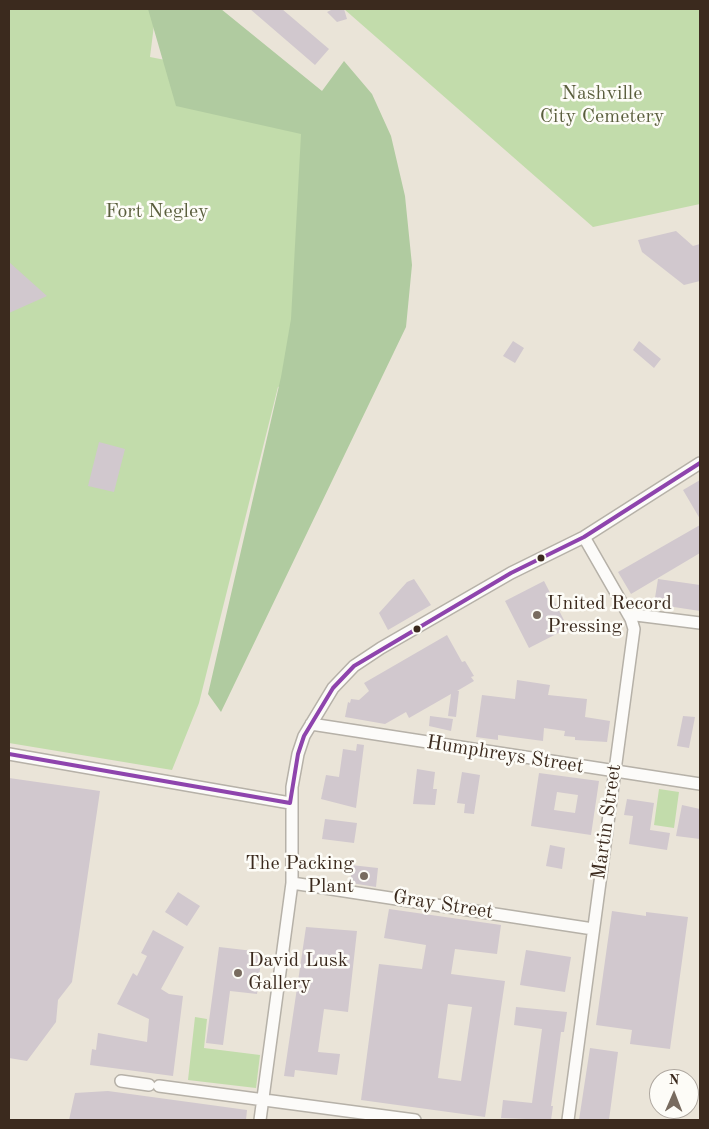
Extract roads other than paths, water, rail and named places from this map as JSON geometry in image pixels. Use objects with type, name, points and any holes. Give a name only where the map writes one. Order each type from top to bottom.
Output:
[{"type":"street","points":[[260,1120],[292,883],[290,803],[298,754],[310,724],[333,688],[354,666],[381,648],[511,573],[584,537],[700,463]]},
{"type":"street","name":"Martin Street","points":[[568,1120],[634,629],[628,614],[584,537]]},
{"type":"street","points":[[628,614],[700,623]]},
{"type":"street","name":"Humphreys Street","points":[[310,724],[700,784]]},
{"type":"street","points":[[9,754],[290,803]]},
{"type":"street","name":"Gray Street","points":[[292,883],[593,929]]},
{"type":"street","points":[[121,1081],[415,1120]]},
{"type":"place","name":"United Record Pressing","points":[[537,615]]},
{"type":"place","name":"The Packing Plant","points":[[364,876]]},
{"type":"place","name":"David Lusk Gallery","points":[[238,973]]},
{"type":"park label","name":"Nashville City Cemetery","points":[[602,106]]},
{"type":"park label","name":"Fort Negley","points":[[157,212]]}]
